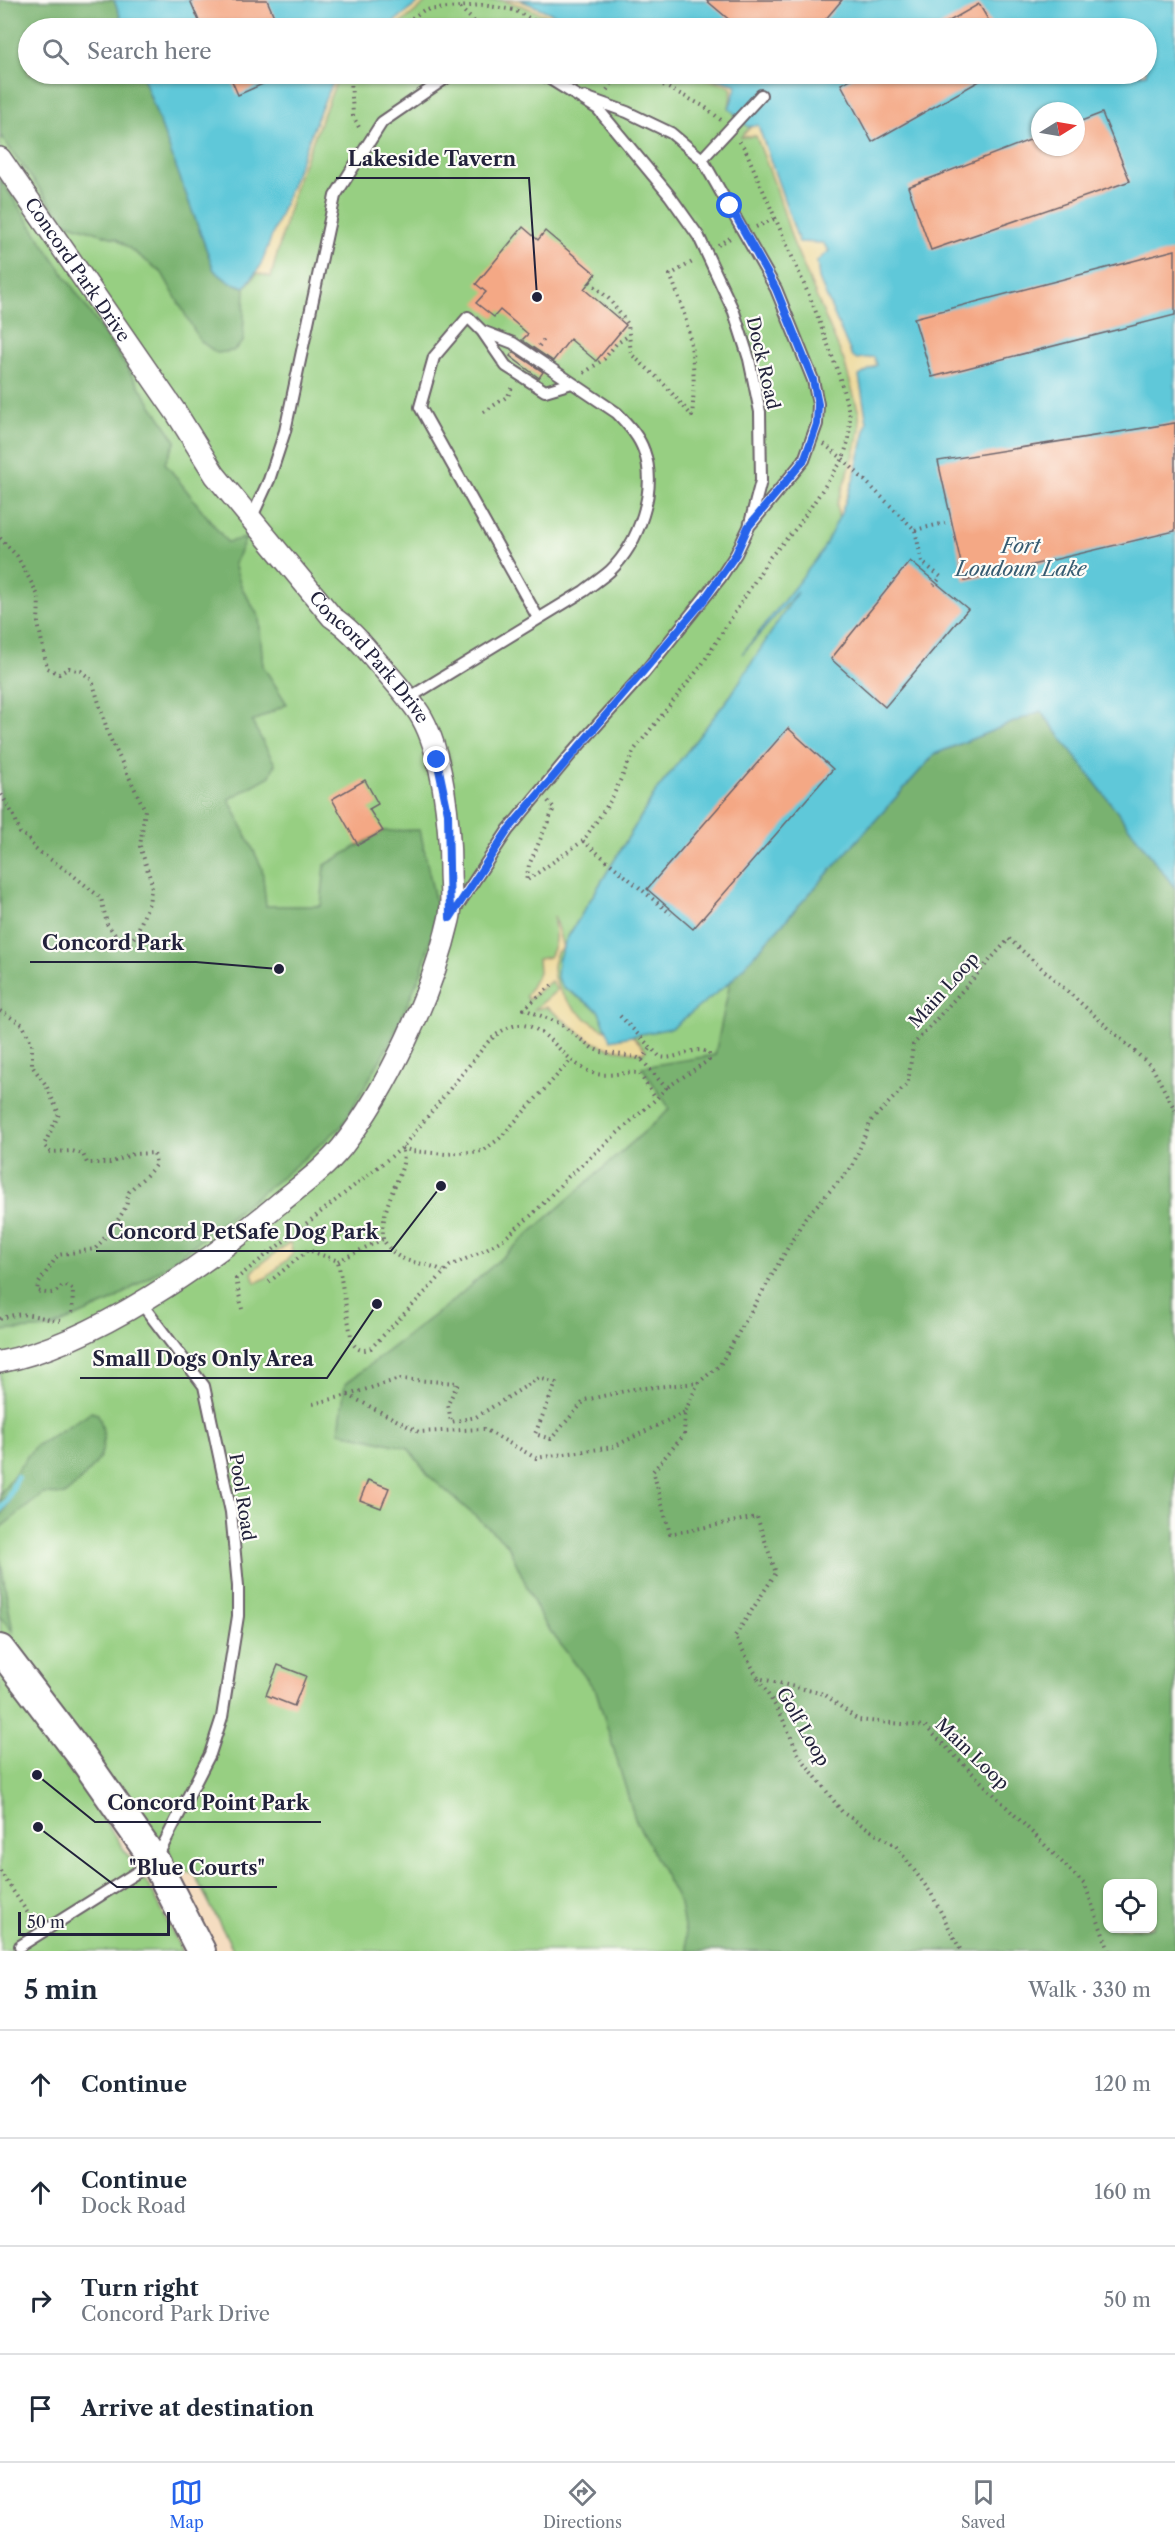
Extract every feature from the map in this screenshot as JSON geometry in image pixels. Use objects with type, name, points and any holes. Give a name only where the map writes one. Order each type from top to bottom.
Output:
[{"type":"main road","points":[[0,1649],[83,1758],[154,1861],[201,1951]]},
{"type":"street","name":"Concord Park Drive","points":[[0,158],[181,420],[215,475],[332,616],[349,628],[420,715],[431,742],[448,813],[450,918],[416,1017],[382,1083],[362,1119],[341,1148],[319,1170],[240,1236],[141,1303],[49,1347],[0,1362]]},
{"type":"lane","points":[[251,519],[269,480],[285,430],[335,196],[382,122],[437,84]]},
{"type":"lane","name":"Dock Road","points":[[450,918],[508,830],[704,600],[736,554],[748,527],[761,481],[760,412],[749,359],[734,312],[699,237],[670,196],[598,109],[559,84]]},
{"type":"lane","points":[[576,94],[627,112],[671,133],[702,159],[776,289],[813,380],[818,404],[817,424],[804,460],[748,527]]},
{"type":"lane","points":[[702,159],[761,95]]},
{"type":"lane","points":[[538,618],[420,407],[434,357],[468,317],[482,331],[506,366],[545,392],[572,383]]},
{"type":"lane","points":[[407,699],[584,591],[610,571],[623,556],[639,524],[649,487],[646,455],[630,427],[609,407],[513,343],[482,331]]},
{"type":"lane","name":"Pool Road","points":[[141,1303],[204,1386],[231,1512],[238,1586],[238,1616],[222,1717],[210,1754],[154,1861]]},
{"type":"lane","points":[[20,1946],[154,1861]]},
{"type":"path","points":[[412,18],[424,10],[482,5],[514,10],[529,18]]},
{"type":"path","points":[[459,7],[471,18]]},
{"type":"path","points":[[351,84],[353,116],[368,142]]},
{"type":"path","points":[[540,792],[554,808],[529,865],[526,881],[583,841],[611,800],[635,749],[701,666],[770,557],[798,526],[843,459],[849,438],[850,416],[839,375],[814,307],[745,149],[730,128],[705,107],[661,84]]},
{"type":"path","points":[[590,282],[609,298],[628,324],[631,354],[663,383],[692,416],[695,384],[692,348],[684,308],[670,275],[687,265]]},
{"type":"path","points":[[572,383],[604,359],[616,344],[628,336]]},
{"type":"path","points":[[813,436],[843,459],[915,530],[922,562],[941,577],[934,585]]},
{"type":"path","points":[[915,530],[945,523]]},
{"type":"path","points":[[0,538],[17,556],[39,597],[38,623],[47,668],[59,674],[69,668],[81,670],[92,680],[109,736],[145,810],[140,846],[152,884],[149,903],[136,935],[125,947],[107,924],[101,898],[69,872],[35,849],[28,838],[20,833],[15,818],[0,792]]},
{"type":"path","points":[[583,841],[671,914]]},
{"type":"path","name":"Main Loop","points":[[1109,1951],[1085,1886],[925,1726],[858,1720],[824,1694],[758,1678],[735,1636],[776,1573],[757,1517],[670,1534],[653,1471],[684,1435],[686,1412],[698,1383],[720,1365],[805,1218],[852,1167],[871,1121],[908,1083],[913,1045],[1009,939],[1152,1067],[1175,1110]]},
{"type":"path","points":[[552,986],[524,1009],[559,1023],[592,1048],[601,1052],[642,1060],[666,1088]]},
{"type":"path","points":[[0,1011],[21,1024],[33,1044],[32,1066],[46,1085],[59,1114],[44,1145],[50,1152],[72,1151],[83,1154],[87,1163],[110,1163],[133,1154],[154,1153],[156,1164],[148,1176],[128,1193],[126,1206],[116,1224],[95,1249],[58,1255],[38,1284],[37,1292],[49,1294],[58,1292],[63,1285],[73,1289],[72,1320]]},
{"type":"path","points":[[338,1261],[352,1342],[361,1351],[375,1346],[443,1271],[505,1238],[666,1088],[710,1060],[709,1053],[697,1050],[665,1059],[657,1056],[620,1017]]},
{"type":"path","points":[[242,1310],[236,1279],[402,1148],[488,1042],[506,1028],[518,1025],[539,1030],[573,1059],[594,1073],[639,1073],[656,1099]]},
{"type":"path","points":[[642,1060],[650,1048]]},
{"type":"path","points":[[402,1148],[445,1154],[483,1151],[500,1138],[573,1059]]},
{"type":"path","points":[[402,1148],[404,1160],[385,1212],[382,1224],[383,1239],[393,1252],[405,1260],[443,1271]]},
{"type":"path","points":[[269,1282],[308,1250],[338,1261],[383,1239]]},
{"type":"path","points":[[0,1319],[27,1313],[39,1315],[45,1319],[72,1320],[104,1316],[106,1320]]},
{"type":"path","points":[[313,1404],[399,1379],[458,1383],[448,1404],[451,1422],[476,1418],[539,1378],[556,1383],[536,1434],[551,1439],[585,1400],[634,1389],[698,1383]]},
{"type":"path","points":[[348,1395],[419,1432],[484,1429],[536,1458],[613,1447],[686,1412]]},
{"type":"path","name":"Golf Loop","points":[[758,1678],[780,1713],[799,1755],[843,1813],[896,1846],[931,1893],[961,1951]]},
{"type":"path","points":[[0,1871],[40,1932]]},
{"type":"green space","points":[[0,0],[114,0],[121,18],[18,18],[18,84],[146,84],[214,270],[317,84],[744,84],[893,433],[789,608],[731,695],[657,790],[566,940],[563,987],[598,1010],[603,1021],[672,1028],[730,982],[935,754],[1175,888],[1175,1951],[234,1951],[194,1874],[155,1861],[0,1654]]},
{"type":"green space","points":[[0,0],[114,0],[121,18],[18,18],[18,84],[146,84],[214,270],[229,282],[245,287],[243,342],[233,351],[217,353],[200,341],[162,273],[117,239],[64,222],[0,135]]},
{"type":"green space","points":[[405,0],[552,0],[598,18],[385,18]]},
{"type":"green space","points":[[0,179],[176,441],[165,463],[227,542],[246,538],[234,564],[242,588],[259,617],[263,666],[287,704],[252,722],[275,764],[270,776],[229,799],[262,868],[266,906],[321,906],[325,865],[383,831],[420,830],[438,914],[421,973],[390,1043],[342,1126],[283,1176],[169,1264],[112,1301],[51,1328],[0,1331]]},
{"type":"green space","points":[[1041,711],[1175,888],[1175,1951],[688,1951],[680,1904],[635,1819],[596,1691],[542,1620],[508,1545],[429,1476],[408,1448],[339,1432],[345,1384],[455,1299],[670,1109],[642,1067],[715,1055],[730,982],[935,754]]},
{"type":"green space","points":[[91,1412],[98,1414],[103,1428],[104,1441],[102,1451],[92,1469],[65,1495],[43,1494],[0,1528],[0,1517],[10,1501],[6,1496],[0,1502],[0,1494],[34,1447]]},
{"type":"green space","points":[[0,1557],[13,1632],[0,1616]]},
{"type":"green space","points":[[0,1670],[21,1697],[152,1891],[182,1951],[0,1951]]},
{"type":"sand","points":[[405,0],[429,0],[407,18],[385,18]]},
{"type":"sand","points":[[500,0],[552,0],[598,18],[552,18],[523,6]]},
{"type":"sand","points":[[319,84],[335,84],[296,183],[271,277],[257,273],[245,287],[245,275]]},
{"type":"sand","points":[[724,84],[752,85],[729,108],[732,89]]},
{"type":"sand","points":[[770,107],[846,259],[888,401],[839,522],[837,504],[853,458],[860,429],[859,413],[844,361],[793,242],[756,136],[741,137]]},
{"type":"sand","points":[[554,916],[563,948],[557,952],[553,966],[555,980],[560,990],[576,1010],[596,1025],[616,1033],[630,1033],[646,1050],[643,1053],[616,1050],[600,1045],[546,1007],[535,1009],[557,990],[551,981],[528,1000],[526,996],[539,972],[538,959],[549,957],[554,946]]},
{"type":"sand","points":[[290,1242],[293,1254],[266,1278],[255,1283],[252,1273],[256,1268]]},
{"type":"water","points":[[114,0],[422,0],[399,18],[121,18]]},
{"type":"water","name":"Fort Loudoun Lake","points":[[520,0],[1175,0],[1175,888],[1041,711],[935,754],[730,982],[672,1028],[611,1040],[598,1010],[563,987],[557,978],[558,960],[566,940],[657,790],[731,695],[797,592],[742,654],[821,553],[841,513],[854,478],[867,422],[859,376],[877,365],[874,357],[856,359],[852,356],[819,279],[817,261],[829,251],[823,243],[799,242],[758,125],[748,127],[729,108],[737,85],[734,84],[1157,84],[1157,18],[562,18]]},
{"type":"water","points":[[146,84],[332,84],[260,267],[245,287],[229,282],[214,270]]},
{"type":"building","points":[[190,0],[267,0],[275,18],[198,18]]},
{"type":"building","points":[[706,0],[842,0],[827,18],[727,18]]},
{"type":"building","points":[[979,4],[987,18],[954,18]]},
{"type":"building","points":[[233,84],[263,84],[238,95]]},
{"type":"building","points":[[841,84],[974,84],[872,142]]},
{"type":"building","points":[[1102,113],[1130,181],[931,250],[908,187],[1031,139],[1031,156],[1085,156],[1085,120]]},
{"type":"building","points":[[523,227],[538,240],[545,231],[596,274],[584,289],[626,325],[596,361],[570,339],[553,361],[522,340],[528,334],[500,310],[494,317],[476,303],[486,292],[476,284]]},
{"type":"building","points":[[1175,250],[1175,315],[932,377],[914,318]]},
{"type":"building","points":[[513,352],[543,372],[539,378],[510,356]]},
{"type":"building","points":[[1175,423],[1175,531],[965,581],[938,461]]},
{"type":"building","points":[[910,561],[968,609],[885,707],[831,659]]},
{"type":"building","points":[[788,728],[833,769],[693,929],[647,889]]},
{"type":"building","points":[[365,780],[378,804],[369,809],[383,831],[358,845],[332,799]]},
{"type":"building","points":[[368,1480],[389,1488],[381,1508],[360,1500]]},
{"type":"building","points":[[278,1665],[306,1676],[294,1706],[266,1695]]},
{"type":"waterway","points":[[0,1510],[7,1501],[17,1477]]},
{"type":"place","name":"Lakeside Tavern","points":[[537,297]]},
{"type":"place","name":"Concord Park","points":[[279,969]]},
{"type":"place","name":"Concord PetSafe Dog Park","points":[[441,1186]]},
{"type":"place","name":"Small Dogs Only Area","points":[[377,1304]]},
{"type":"place","name":"Concord Point Park","points":[[37,1775]]},
{"type":"place","name":"\"Blue Courts\"","points":[[38,1827]]},
{"type":"route","points":[[437,760],[448,813],[450,918],[508,830],[704,600],[736,554],[748,527],[804,460],[817,424],[818,404],[813,380],[776,289],[730,206]]}]
